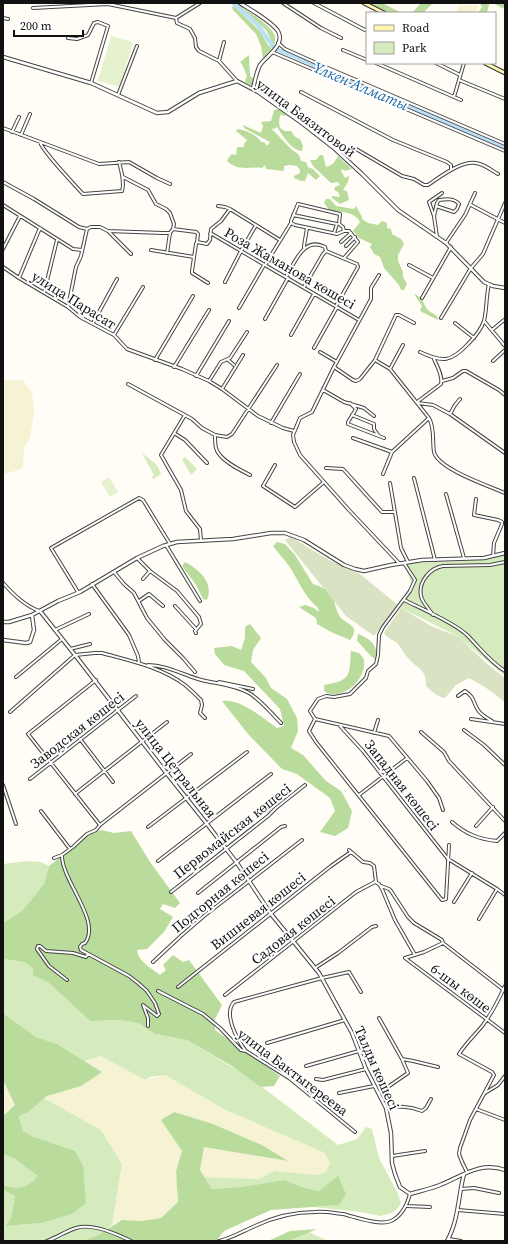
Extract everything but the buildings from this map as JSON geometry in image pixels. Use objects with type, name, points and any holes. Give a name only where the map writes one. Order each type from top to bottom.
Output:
[{"type":"main road","points":[[364,3],[378,12]]},
{"type":"main road","points":[[487,64],[505,73]]},
{"type":"street","points":[[33,8],[108,4],[176,18],[200,3]]},
{"type":"street","points":[[240,3],[271,24],[278,32],[279,36],[277,45],[273,52],[260,66],[254,81],[253,90]]},
{"type":"street","points":[[283,3],[322,28],[341,38]]},
{"type":"street","points":[[314,3],[366,30]]},
{"type":"street","points":[[3,18],[8,19]]},
{"type":"street","points":[[176,18],[177,23],[187,27],[192,32],[197,49],[219,61],[238,81]]},
{"type":"street","points":[[68,38],[77,38],[88,35],[94,23],[98,22],[108,26],[91,84]]},
{"type":"street","points":[[219,61],[224,42]]},
{"type":"street","points":[[277,45],[505,144]]},
{"type":"street","points":[[3,57],[91,84],[118,95],[138,46]]},
{"type":"street","points":[[343,50],[366,60]]},
{"type":"street","points":[[273,52],[505,151]]},
{"type":"street","points":[[378,64],[461,100]]},
{"type":"street","points":[[438,64],[460,75]]},
{"type":"street","points":[[454,97],[464,64]]},
{"type":"street","points":[[459,80],[505,99]]},
{"type":"street","name":"улица Баязитовой","points":[[118,95],[157,113],[168,112],[199,93],[238,81],[302,124],[335,149],[398,210],[451,247],[484,282],[489,284]]},
{"type":"street","points":[[300,92],[393,140],[450,164],[452,167],[451,170]]},
{"type":"street","points":[[21,135],[30,114]]},
{"type":"street","points":[[12,132],[19,117]]},
{"type":"street","points":[[3,128],[99,164],[129,162],[170,184]]},
{"type":"street","points":[[40,142],[40,145],[83,194],[122,190],[124,187],[119,162]]},
{"type":"street","points":[[335,149],[356,149],[402,176],[414,179],[425,186],[451,170],[469,163],[490,168],[498,174]]},
{"type":"street","points":[[122,177],[148,190],[156,204],[166,209],[170,213],[174,224],[170,233],[167,252]]},
{"type":"street","points":[[3,182],[79,227],[88,229],[96,226],[108,231],[170,233]]},
{"type":"street","points":[[437,237],[434,216],[429,202],[442,193]]},
{"type":"street","points":[[446,243],[458,227],[471,205],[475,193]]},
{"type":"street","points":[[434,216],[436,206],[439,200],[448,199],[458,202],[459,204],[457,210],[454,212],[436,206]]},
{"type":"street","points":[[441,318],[471,268],[483,254],[499,220],[505,203]]},
{"type":"street","points":[[239,308],[291,223],[297,205],[300,204],[338,213],[340,215],[339,224],[343,227],[344,231]]},
{"type":"street","points":[[3,205],[73,249],[82,250]]},
{"type":"street","points":[[471,205],[505,223]]},
{"type":"street","points":[[218,206],[225,206],[230,209]]},
{"type":"street","name":"Роза Жаманова көшесі","points":[[198,242],[208,244],[211,229],[221,221],[230,209],[280,240]]},
{"type":"street","points":[[294,214],[337,224],[334,233]]},
{"type":"street","points":[[3,249],[20,216]]},
{"type":"street","points":[[291,223],[307,228],[339,234],[347,230],[358,240],[358,243],[344,258]]},
{"type":"street","points":[[225,282],[256,225]]},
{"type":"street","points":[[19,278],[40,228]]},
{"type":"street","points":[[265,320],[304,248],[307,228]]},
{"type":"street","points":[[68,307],[76,267],[88,229]]},
{"type":"street","points":[[173,229],[196,232],[198,234],[198,242],[196,244],[192,273],[208,283]]},
{"type":"street","points":[[108,231],[130,254]]},
{"type":"street","points":[[341,242],[350,233]]},
{"type":"street","name":"Роза Жаманова көшесі","points":[[210,234],[359,320]]},
{"type":"street","points":[[346,246],[355,237]]},
{"type":"street","points":[[44,293],[57,239]]},
{"type":"street","points":[[304,248],[311,244],[317,244],[325,247],[326,251],[357,264],[358,267],[314,348]]},
{"type":"street","points":[[422,298],[451,247]]},
{"type":"street","points":[[151,250],[194,257]]},
{"type":"street","points":[[304,288],[326,251]]},
{"type":"street","points":[[409,265],[433,278]]},
{"type":"street","name":"улица Парасат","points":[[3,267],[68,307],[80,317],[114,335],[127,349],[208,381],[222,389],[249,410],[271,423],[294,431]]},
{"type":"street","points":[[380,275],[371,288],[371,299],[334,367],[312,412],[300,418],[294,431],[294,442],[300,455],[399,564]]},
{"type":"street","points":[[93,323],[117,279]]},
{"type":"street","points":[[420,352],[434,359],[455,357],[480,331],[484,321],[489,284],[504,288],[505,284]]},
{"type":"street","points":[[114,335],[142,287]]},
{"type":"street","points":[[291,335],[314,294]]},
{"type":"street","points":[[155,360],[192,296]]},
{"type":"street","points":[[174,367],[209,310]]},
{"type":"street","points":[[334,367],[354,380],[360,379],[375,360],[396,316],[399,315],[414,323]]},
{"type":"street","points":[[492,330],[504,320]]},
{"type":"street","points":[[196,376],[229,321]]},
{"type":"street","points":[[484,321],[505,346]]},
{"type":"street","points":[[454,322],[474,338]]},
{"type":"street","points":[[208,381],[221,362],[228,360],[247,332]]},
{"type":"street","points":[[390,369],[403,345]]},
{"type":"street","points":[[492,361],[505,350]]},
{"type":"street","points":[[320,352],[337,362]]},
{"type":"street","points":[[222,389],[243,355]]},
{"type":"street","points":[[434,359],[442,381]]},
{"type":"street","points":[[228,360],[234,365]]},
{"type":"street","points":[[375,360],[390,369],[429,418],[432,423],[434,433],[434,451],[436,458],[442,464],[459,473],[505,493]]},
{"type":"street","points":[[128,384],[192,419],[202,428],[215,435],[229,436],[249,410],[277,365]]},
{"type":"street","points":[[417,403],[439,386],[442,381],[453,378],[463,371],[466,371],[505,395]]},
{"type":"street","points":[[271,423],[300,374]]},
{"type":"street","points":[[323,390],[341,400],[364,408],[374,416]]},
{"type":"street","points":[[450,414],[460,399]]},
{"type":"street","points":[[350,403],[356,408],[348,424],[384,438]]},
{"type":"street","points":[[417,403],[433,405],[450,414],[505,453]]},
{"type":"street","points":[[185,415],[161,455],[181,490],[186,512],[200,529],[201,540]]},
{"type":"street","points":[[352,415],[374,424],[374,428],[378,435]]},
{"type":"street","points":[[383,474],[392,452],[429,418]]},
{"type":"street","points":[[174,433],[185,440],[207,463]]},
{"type":"street","points":[[215,435],[216,448],[221,456],[250,476]]},
{"type":"street","points":[[353,438],[392,452]]},
{"type":"street","points":[[275,465],[263,486],[294,506],[296,506],[324,482]]},
{"type":"street","points":[[326,468],[343,469],[382,512],[395,512]]},
{"type":"street","points":[[414,478],[435,560]]},
{"type":"street","points":[[390,483],[401,548],[408,562]]},
{"type":"street","points":[[446,494],[464,560]]},
{"type":"street","points":[[78,592],[51,548],[139,498],[143,500],[170,544]]},
{"type":"street","points":[[476,500],[474,515],[502,522],[494,543],[493,556]]},
{"type":"street","points":[[3,622],[9,622],[32,615],[78,592],[137,558],[166,545],[177,542],[233,539],[271,533],[285,533],[304,540],[338,561],[358,570],[371,570],[408,562],[484,558],[505,553]]},
{"type":"street","points":[[166,545],[200,601]]},
{"type":"street","points":[[137,558],[150,571],[178,591],[199,617],[201,624],[196,629]]},
{"type":"street","points":[[433,615],[421,597],[420,589],[423,582],[436,567],[490,565],[505,562]]},
{"type":"street","points":[[404,563],[414,580],[410,591],[383,627],[379,635],[376,664],[368,671],[366,678],[350,694],[334,697],[326,696],[318,699],[310,711],[315,719],[389,736],[427,781],[439,798],[443,810]]},
{"type":"street","points":[[144,579],[150,571]]},
{"type":"street","points":[[114,572],[134,593],[147,618],[195,672]]},
{"type":"street","name":"улица Цетральная","points":[[3,583],[23,603],[40,611],[96,680],[237,863],[271,914],[322,978]]},
{"type":"street","points":[[92,584],[129,636],[138,656],[139,663]]},
{"type":"street","points":[[139,601],[149,594],[163,606]]},
{"type":"street","points":[[404,600],[466,634],[491,661],[505,671]]},
{"type":"street","points":[[175,606],[196,629],[196,633]]},
{"type":"street","points":[[54,630],[89,614]]},
{"type":"street","points":[[3,640],[26,643],[30,642],[34,630],[32,615]]},
{"type":"street","points":[[16,677],[62,639]]},
{"type":"street","points":[[70,649],[90,644]]},
{"type":"street","points":[[10,712],[75,655],[102,653],[146,665],[169,675],[186,686],[201,700],[202,705],[200,713],[205,718]]},
{"type":"street","points":[[146,665],[169,668],[196,679],[222,682],[253,689]]},
{"type":"street","points":[[96,680],[28,734],[50,764],[100,825]]},
{"type":"street","points":[[216,682],[251,694],[281,723]]},
{"type":"street","points":[[458,696],[464,691],[468,693],[474,699],[476,708],[481,714],[492,721]]},
{"type":"street","name":"Заводская көшесі","points":[[30,779],[136,696]]},
{"type":"street","points":[[315,719],[310,727],[309,731],[311,734],[442,900],[446,899],[449,845]]},
{"type":"street","points":[[471,719],[505,724]]},
{"type":"street","points":[[374,733],[378,720]]},
{"type":"street","points":[[74,794],[167,722]]},
{"type":"street","name":"Западная көшесі","points":[[340,725],[448,859]]},
{"type":"street","points":[[464,730],[484,745],[505,765]]},
{"type":"street","points":[[421,732],[444,752],[449,760],[505,820]]},
{"type":"street","points":[[80,739],[113,782]]},
{"type":"street","points":[[148,827],[247,752]]},
{"type":"street","points":[[54,858],[62,855],[77,844],[87,834],[96,830],[100,825],[166,772],[191,754]]},
{"type":"street","points":[[359,795],[407,758]]},
{"type":"street","points":[[158,861],[271,774]]},
{"type":"street","points":[[3,785],[16,824]]},
{"type":"street","name":"Первомайская көшесі","points":[[171,892],[305,786]]},
{"type":"street","points":[[476,826],[493,808]]},
{"type":"street","points":[[41,811],[70,849]]},
{"type":"street","points":[[452,822],[463,831],[488,840],[496,841],[505,832]]},
{"type":"street","points":[[198,893],[282,826],[285,826]]},
{"type":"street","name":"Подгорная көшесі","points":[[153,962],[182,935],[302,840]]},
{"type":"street","name":"Вишневая көшесі","points":[[178,987],[350,851],[363,862],[370,863],[374,866],[375,882]]},
{"type":"street","points":[[62,855],[63,868],[89,920],[88,940],[82,944],[80,947],[81,950],[129,976],[148,992],[155,1003],[158,1014],[157,1016],[143,1005],[148,1016],[148,1026]]},
{"type":"street","points":[[448,859],[505,895]]},
{"type":"street","points":[[454,902],[472,873]]},
{"type":"street","points":[[375,882],[391,891],[408,917],[414,923],[443,942],[504,991]]},
{"type":"street","name":"Садовая көшесі","points":[[225,995],[356,892],[375,882]]},
{"type":"street","points":[[380,885],[395,920],[415,955],[443,942]]},
{"type":"street","points":[[479,919],[497,889]]},
{"type":"street","points":[[315,968],[338,953],[372,927],[376,926]]},
{"type":"street","points":[[67,980],[49,966],[37,949],[38,946],[46,951],[73,953],[86,957],[88,954]]},
{"type":"street","name":"6-шы көше","points":[[415,955],[405,958],[505,1033]]},
{"type":"street","points":[[246,1050],[238,1039],[233,1028],[230,1010],[234,1002],[349,972],[361,992]]},
{"type":"street","name":"Талды көшесі","points":[[322,978],[345,1020],[360,1051],[366,1069],[386,1108],[391,1132],[392,1156],[397,1181],[403,1189],[410,1194]]},
{"type":"street","points":[[461,1241],[448,1240],[458,1210],[461,1189],[466,1173],[459,1154],[460,1148],[476,1109],[494,1075],[492,1072],[459,1054],[486,1019],[504,991],[505,986]]},
{"type":"street","name":"улица Бактыгереева","points":[[158,991],[203,1014],[220,1028],[241,1050],[246,1050],[288,1078],[355,1132]]},
{"type":"street","points":[[379,1018],[402,1059],[408,1073],[379,1093]]},
{"type":"street","points":[[267,1043],[345,1020]]},
{"type":"street","points":[[306,1066],[360,1051]]},
{"type":"street","points":[[402,1059],[413,1060],[438,1067]]},
{"type":"street","points":[[316,1079],[323,1080],[366,1069]]},
{"type":"street","points":[[484,1093],[498,1085],[505,1076]]},
{"type":"street","points":[[339,1093],[376,1086]]},
{"type":"street","points":[[386,1108],[396,1106],[411,1107],[422,1110],[426,1108],[431,1099]]},
{"type":"street","points":[[476,1109],[505,1120]]},
{"type":"street","points":[[392,1156],[425,1150]]},
{"type":"street","points":[[219,1241],[291,1214],[329,1212],[382,1222],[390,1221],[398,1216],[406,1206],[410,1194],[440,1185],[466,1173],[485,1167],[493,1166],[505,1170]]},
{"type":"street","points":[[461,1189],[474,1188],[499,1193]]},
{"type":"street","points":[[406,1206],[430,1207]]},
{"type":"street","points":[[458,1210],[505,1214]]},
{"type":"street","points":[[48,1241],[56,1238],[68,1230],[84,1226],[101,1229],[131,1241]]},
{"type":"shaded area","points":[[460,5],[478,5],[476,12],[456,12]]},
{"type":"shaded area","points":[[3,380],[23,380],[32,393],[34,412],[30,438],[24,447],[23,466],[19,470],[3,474]]},
{"type":"shaded area","points":[[101,1056],[145,1080],[165,1075],[226,1110],[325,1153],[330,1163],[326,1172],[316,1175],[275,1171],[258,1179],[204,1177],[200,1170],[204,1147],[287,1161],[262,1145],[213,1124],[174,1113],[162,1120],[182,1151],[176,1171],[178,1202],[161,1218],[142,1221],[122,1220],[112,1225],[122,1164],[101,1130],[44,1098],[102,1072],[84,1061]]},
{"type":"shaded area","points":[[3,1080],[15,1105],[3,1116]]},
{"type":"green space","points":[[236,3],[262,21],[271,30],[275,37],[274,46],[266,30]]},
{"type":"green space","points":[[370,3],[382,3],[400,12],[387,12]]},
{"type":"green space","points":[[421,3],[433,3],[424,12],[413,12]]},
{"type":"green space","points":[[480,3],[493,3],[489,4],[487,12],[479,12],[482,7]]},
{"type":"green space","points":[[493,3],[505,3],[505,7],[502,8]]},
{"type":"green space","points":[[234,6],[260,31],[268,45],[272,48],[263,59],[261,46],[256,34],[233,10],[232,7]]},
{"type":"green space","points":[[111,36],[133,42],[120,87],[98,81]]},
{"type":"green space","points":[[249,55],[250,76],[253,78],[253,85],[245,82],[247,75],[240,62]]},
{"type":"green space","points":[[279,109],[287,116],[280,115],[280,128],[285,131],[291,131],[295,137],[300,139],[303,146],[302,151],[294,148],[277,127],[274,129],[271,128],[291,149],[299,155],[301,161],[306,162],[308,167],[313,169],[320,176],[316,180],[308,173],[305,181],[294,178],[294,176],[300,173],[297,166],[284,166],[284,171],[266,169],[265,165],[262,168],[240,168],[227,161],[232,154],[236,155],[237,147],[244,147],[247,140],[236,131],[238,129],[251,133],[261,142],[264,142],[267,146],[270,142],[244,128],[243,125],[261,133],[263,126],[261,122],[271,121],[274,110]]},
{"type":"green space","points":[[320,155],[323,155],[326,167],[334,163],[338,156],[352,169],[345,171],[342,169],[341,171],[345,178],[349,176],[348,182],[343,190],[347,191],[349,200],[340,204],[332,198],[332,196],[340,197],[338,192],[334,190],[335,187],[340,185],[338,182],[331,183],[313,166],[310,160],[316,160]]},
{"type":"green space","points":[[326,199],[330,199],[336,206],[354,209],[356,206],[362,219],[368,223],[378,225],[382,221],[387,223],[387,228],[391,229],[392,234],[401,239],[404,244],[398,255],[398,261],[407,284],[404,290],[401,290],[399,285],[384,268],[380,257],[374,254],[370,247],[372,244],[359,238],[353,231],[360,222],[357,218],[351,214],[329,210],[324,203]]},
{"type":"green space","points":[[414,294],[422,299],[429,311],[437,316],[438,320],[420,310],[422,306]]},
{"type":"green space","points":[[142,453],[157,465],[161,474],[153,479],[152,477],[154,475]]},
{"type":"green space","points":[[185,457],[197,469],[191,475],[182,459]]},
{"type":"green space","points":[[109,477],[118,492],[110,497],[101,482]]},
{"type":"green space","points":[[291,537],[329,560],[360,574],[398,605],[374,636],[346,616],[285,540]]},
{"type":"green space","points":[[277,542],[285,544],[295,555],[313,584],[332,593],[339,615],[354,629],[350,640],[317,624],[316,618],[299,607],[305,605],[314,608],[319,612],[318,608],[305,593],[289,566],[273,546]]},
{"type":"green space","points":[[505,553],[505,676],[459,637],[401,608],[412,586],[404,563],[467,561]]},
{"type":"green space","points":[[185,562],[196,569],[207,583],[209,594],[207,600],[203,599],[196,585],[182,566]]},
{"type":"green space","points":[[401,608],[431,626],[459,637],[487,664],[505,678],[505,702],[485,687],[469,678],[456,685],[445,698],[437,695],[426,686],[425,675],[421,669],[408,658],[397,643],[384,633]]},
{"type":"green space","points":[[250,624],[261,638],[253,650],[251,662],[266,678],[271,688],[287,699],[297,718],[298,731],[291,748],[303,755],[326,781],[341,791],[352,811],[348,828],[335,836],[320,832],[335,811],[330,798],[297,774],[282,769],[248,734],[222,701],[229,701],[244,706],[277,728],[284,726],[280,709],[244,671],[224,665],[215,654],[214,648],[232,646],[241,650],[245,638],[245,627]]},
{"type":"green space","points":[[358,634],[370,640],[375,646],[375,659],[357,641]]},
{"type":"green space","points":[[351,651],[359,653],[364,660],[364,668],[357,682],[345,692],[338,694],[331,694],[324,691],[324,685],[338,682],[345,678],[348,674]]},
{"type":"green space","points":[[101,830],[114,833],[131,831],[150,862],[180,903],[175,908],[163,904],[160,909],[173,917],[164,932],[147,949],[137,950],[140,958],[160,975],[166,970],[163,965],[173,955],[183,962],[189,960],[222,1005],[215,1019],[215,1030],[280,1076],[274,1086],[261,1087],[232,1066],[187,1040],[155,1034],[138,1023],[121,1020],[90,1021],[49,983],[33,975],[33,968],[24,962],[3,959],[3,923],[23,910],[44,884],[49,866],[88,835]]},
{"type":"green space","points":[[28,861],[41,862],[49,866],[44,884],[23,910],[3,923],[3,864]]},
{"type":"green space","points":[[3,959],[24,962],[34,968],[34,975],[49,983],[90,1021],[121,1020],[138,1023],[155,1034],[187,1040],[249,1077],[338,1145],[357,1139],[366,1127],[372,1129],[379,1158],[398,1194],[401,1203],[398,1208],[392,1213],[380,1216],[361,1212],[313,1207],[339,1205],[319,1191],[305,1188],[284,1180],[241,1187],[212,1189],[204,1177],[258,1179],[275,1171],[316,1175],[326,1172],[330,1163],[325,1153],[226,1110],[165,1075],[150,1077],[145,1080],[101,1056],[84,1061],[57,1044],[36,1037],[3,1013]]},
{"type":"green space","points":[[3,1013],[36,1037],[57,1044],[102,1072],[81,1086],[47,1096],[27,1113],[19,1116],[23,1131],[34,1137],[75,1151],[83,1166],[86,1203],[72,1214],[42,1223],[6,1226],[11,1218],[15,1196],[3,1190],[3,1185],[19,1188],[30,1184],[38,1176],[15,1159],[3,1154],[3,1116],[15,1105],[3,1080]]},
{"type":"green space","points":[[44,1098],[101,1130],[122,1164],[112,1225],[98,1235],[83,1241],[3,1241],[3,1190],[15,1196],[11,1218],[7,1226],[42,1223],[72,1214],[34,1137],[23,1131],[19,1116],[27,1113]]},
{"type":"green space","points":[[174,1112],[213,1124],[262,1145],[288,1161],[204,1147],[200,1170],[212,1189],[241,1187],[284,1180],[305,1188],[319,1191],[338,1176],[346,1194],[339,1205],[271,1210],[224,1231],[216,1241],[83,1241],[98,1235],[122,1220],[142,1221],[161,1218],[178,1202],[176,1171],[182,1151],[161,1120]]},
{"type":"green space","points":[[3,1154],[15,1159],[39,1176],[30,1184],[19,1188],[3,1185]]},
{"type":"green space","points":[[317,1229],[289,1241],[268,1241],[290,1231]]},
{"type":"green space","points":[[309,1232],[328,1241],[289,1241]]},
{"type":"waterway","name":"Үлкен Алматы","points":[[233,3],[258,25],[274,48],[505,148]]}]
